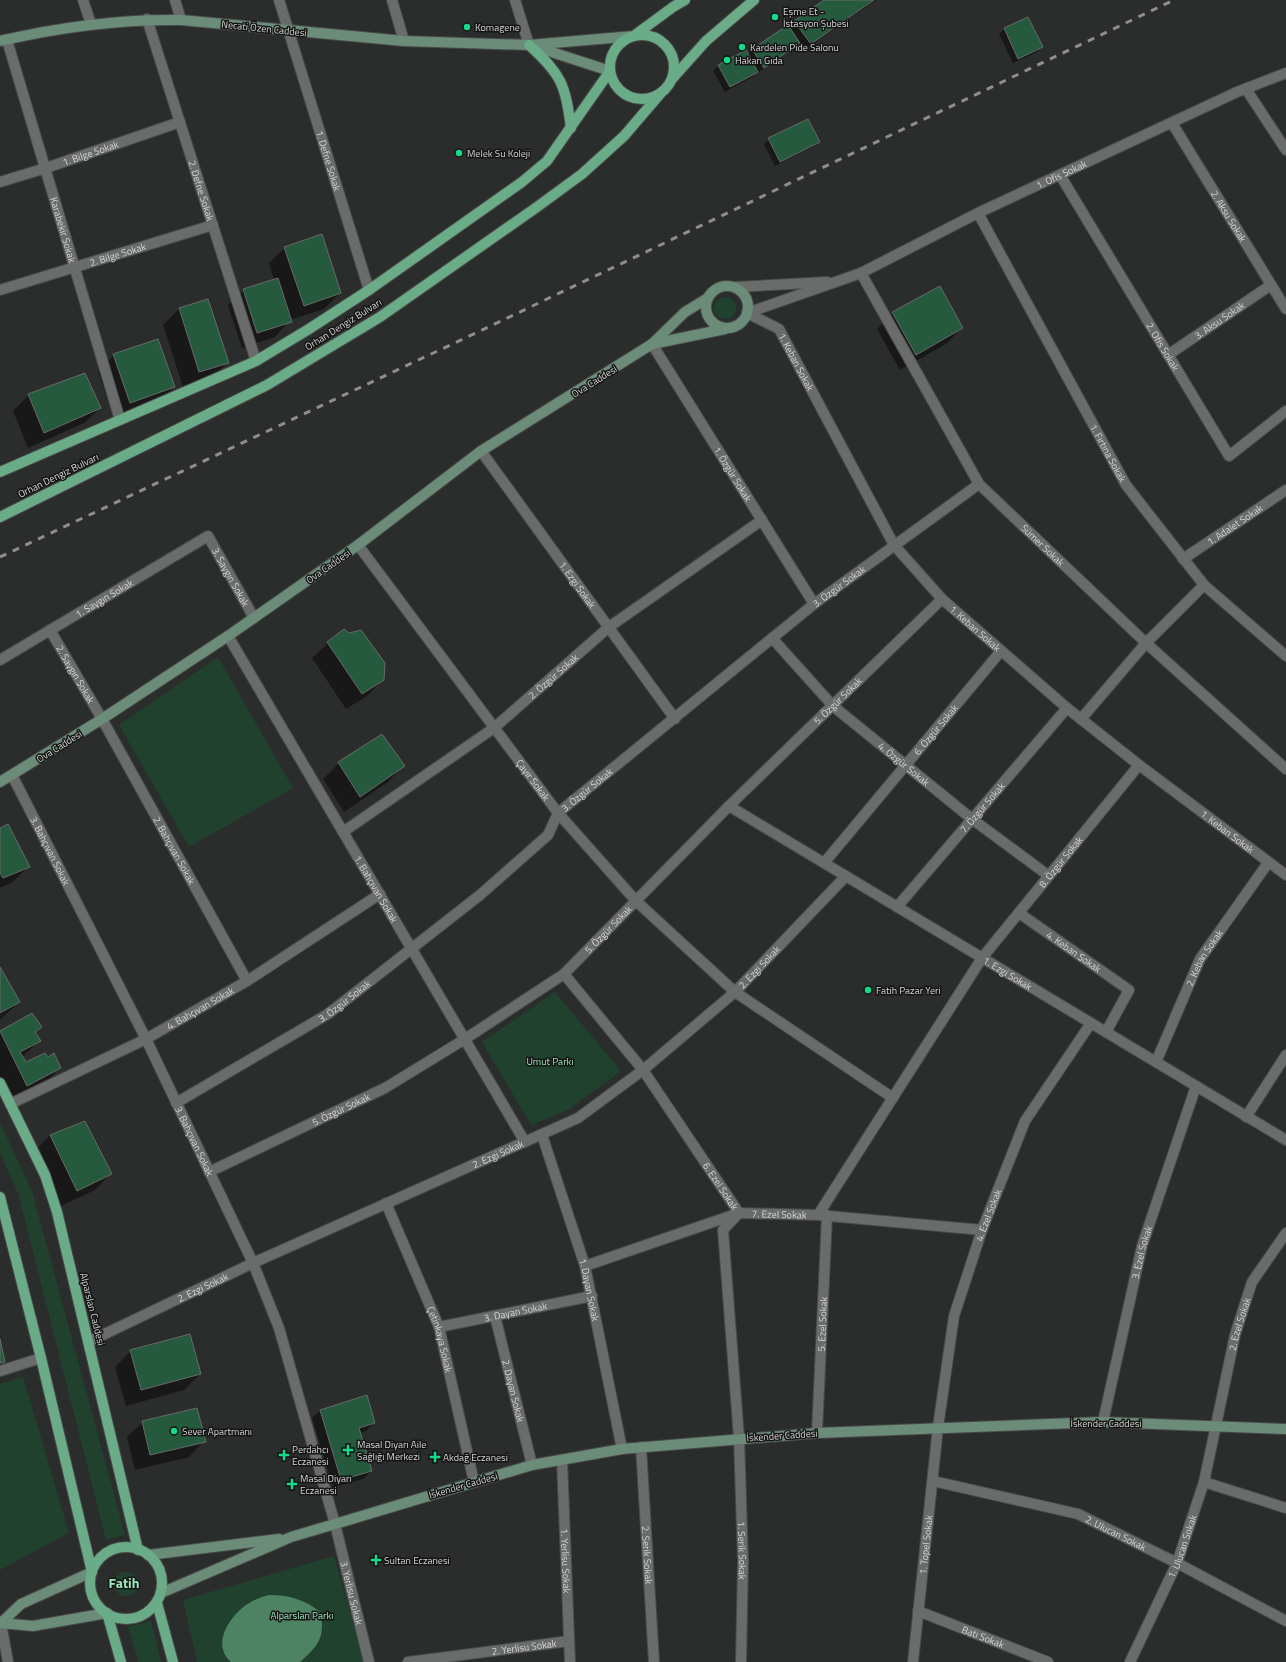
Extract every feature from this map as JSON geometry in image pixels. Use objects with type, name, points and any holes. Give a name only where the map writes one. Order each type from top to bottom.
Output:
[{"type":"main road","name":"Orhan Dengiz Bulvarı","points":[[0,472],[256,361],[369,290],[522,182],[547,161],[610,71],[610,62],[618,45],[625,39],[634,36],[673,7],[686,0]]},
{"type":"main road","name":"Orhan Dengiz Bulvarı","points":[[0,517],[267,385],[380,317],[582,174],[624,136],[706,41],[754,0]]},
{"type":"main road","points":[[634,36],[644,35],[654,37],[669,50],[673,59],[674,70],[672,79]]},
{"type":"main road","points":[[529,45],[551,65],[559,78],[568,104],[571,128]]},
{"type":"main road","points":[[610,71],[613,82],[628,96],[639,99],[650,98],[660,94]]},
{"type":"main road","name":"Alparslan Caddesi","points":[[0,1083],[45,1175],[57,1212],[138,1550]]},
{"type":"main road","points":[[0,1197],[41,1358],[92,1572]]},
{"type":"main road","points":[[128,1548],[138,1550],[148,1555],[156,1562],[160,1572],[162,1583],[161,1593],[157,1603],[140,1617],[129,1619],[117,1618],[106,1613],[98,1606],[92,1595],[90,1583],[92,1572],[98,1562],[106,1553],[117,1549],[128,1548]]},
{"type":"main road","points":[[157,1603],[174,1662]]},
{"type":"main road","points":[[106,1613],[122,1662]]},
{"type":"street","points":[[83,0],[91,24]]},
{"type":"street","points":[[175,0],[181,20]]},
{"type":"street","name":"1. Defne Sokak","points":[[279,0],[369,290]]},
{"type":"street","points":[[392,0],[404,41]]},
{"type":"street","points":[[515,0],[529,45]]},
{"type":"street","name":"Necati Özen Caddesi","points":[[4,40],[91,24],[147,19],[181,20],[404,41],[529,45]]},
{"type":"street","name":"2. Defne Sokak","points":[[147,19],[256,361]]},
{"type":"street","points":[[529,45],[634,36]]},
{"type":"street","name":"Karabekir Sokak","points":[[4,40],[46,168],[120,420]]},
{"type":"street","points":[[529,45],[610,71]]},
{"type":"street","name":"1. Ofis Sokak","points":[[747,313],[861,273],[978,213],[1246,89],[1286,73]]},
{"type":"street","points":[[1246,89],[1286,150]]},
{"type":"street","name":"1. Bilge Sokak","points":[[0,182],[46,168],[180,122]]},
{"type":"street","name":"2. Aksu Sokak","points":[[1172,123],[1286,309]]},
{"type":"street","name":"2. Ofis Sokak","points":[[1060,175],[1229,456],[1286,411]]},
{"type":"street","name":"1. Fırtına Sokak","points":[[978,213],[1126,485],[1204,585],[1286,656]]},
{"type":"street","name":"2. Bilge Sokak","points":[[0,290],[213,225]]},
{"type":"street","name":"Sümer Sokak","points":[[861,273],[979,484],[1146,643],[1286,768]]},
{"type":"street","points":[[652,344],[685,312],[708,298],[718,288],[723,286],[735,287],[839,281]]},
{"type":"street","name":"3. Aksu Sokak","points":[[1168,355],[1271,285]]},
{"type":"street","points":[[652,344],[730,328],[742,322],[747,313],[746,298],[735,287]]},
{"type":"street","points":[[708,298],[706,311],[712,322],[717,326],[730,328]]},
{"type":"street","name":"1. Keban Sokak","points":[[747,313],[778,329],[894,545],[942,599],[1067,708],[1139,765],[1286,875]]},
{"type":"street","name":"Ova Caddesi","points":[[0,782],[102,719],[228,636],[358,546],[481,451],[652,344]]},
{"type":"street","name":"1. Özgür Sokak","points":[[652,344],[814,604]]},
{"type":"street","name":"1. Ezgi Sokak","points":[[481,451],[675,719]]},
{"type":"street","name":"3. Özgür Sokak","points":[[176,1103],[328,1014],[480,894],[548,835],[558,813],[675,719],[772,638],[814,604],[979,484]]},
{"type":"street","name":"1. Adalet Sokak","points":[[1183,559],[1286,490]]},
{"type":"street","name":"2. Özgür Sokak","points":[[343,832],[494,728],[609,627],[762,520]]},
{"type":"street","name":"3. Saygın Sokak","points":[[208,536],[254,618]]},
{"type":"street","name":"1. Saygın Sokak","points":[[0,660],[208,536]]},
{"type":"street","name":"Çayır Sokak","points":[[358,546],[558,813],[636,901],[735,992],[893,1098]]},
{"type":"street","points":[[1081,719],[1146,643],[1204,585]]},
{"type":"street","name":"5. Özgür Sokak","points":[[209,1172],[385,1088],[465,1039],[564,974],[729,806],[942,599]]},
{"type":"street","name":"2. Saygın Sokak","points":[[50,630],[102,719]]},
{"type":"street","name":"1. Bahçıvan Sokak","points":[[228,636],[525,1142]]},
{"type":"street","name":"4. Özgür Sokak","points":[[772,638],[833,706],[972,819],[1049,876]]},
{"type":"street","name":"6. Özgür Sokak","points":[[824,862],[1001,651]]},
{"type":"street","name":"7. Özgür Sokak","points":[[897,907],[1067,708]]},
{"type":"street","name":"2. Bahçıvan Sokak","points":[[102,719],[247,981]]},
{"type":"street","name":"8. Özgür Sokak","points":[[823,1215],[893,1098],[982,958],[1139,765]]},
{"type":"street","name":"3. Bahçıvan Sokak","points":[[12,774],[146,1039],[253,1262],[279,1328],[334,1524]]},
{"type":"street","name":"1. Ezgi Sokak","points":[[729,806],[1286,1140]]},
{"type":"street","name":"2. Keban Sokak","points":[[1156,1062],[1200,959],[1268,863]]},
{"type":"street","name":"2. Ezgi Sokak","points":[[88,1342],[253,1262],[578,1118],[643,1070],[735,992],[846,876]]},
{"type":"street","name":"4. Bahçıvan Sokak","points":[[10,1104],[146,1039],[247,981],[380,894]]},
{"type":"street","name":"4. Keban Sokak","points":[[1019,913],[1129,990],[1106,1032]]},
{"type":"street","name":"6. Ezel Sokak","points":[[564,974],[643,1070],[739,1213],[724,1230],[739,1438]]},
{"type":"street","name":"4. Ezel Sokak","points":[[938,1428],[954,1316],[982,1230],[1025,1121],[1091,1023]]},
{"type":"street","points":[[1246,1117],[1286,1055]]},
{"type":"street","name":"3. Ezel Sokak","points":[[1103,1422],[1142,1246],[1196,1086]]},
{"type":"street","name":"1. Dayan Sokak","points":[[542,1134],[585,1266],[622,1449]]},
{"type":"street","name":"Çetinkaya Sokak","points":[[386,1203],[439,1327],[474,1482]]},
{"type":"street","name":"7. Ezel Sokak","points":[[585,1266],[739,1213],[823,1215],[982,1230]]},
{"type":"street","name":"5. Ezel Sokak","points":[[817,1433],[823,1215]]},
{"type":"street","name":"2. Ezel Sokak","points":[[1217,1425],[1235,1335],[1252,1282],[1286,1233]]},
{"type":"street","name":"3. Dayan Sokak","points":[[439,1327],[592,1296]]},
{"type":"street","name":"2. Dayan Sokak","points":[[495,1316],[532,1465]]},
{"type":"street","points":[[0,1371],[41,1358]]},
{"type":"street","name":"İskender Caddesi","points":[[291,1537],[532,1465],[622,1449],[739,1438],[817,1433],[1103,1422],[1217,1425],[1286,1429]]},
{"type":"street","name":"1. Ulucan Sokak","points":[[1130,1662],[1177,1563],[1204,1482],[1217,1425]]},
{"type":"street","name":"1. Topel Sokak","points":[[913,1662],[938,1428]]},
{"type":"street","name":"1. Serik Sokak","points":[[739,1438],[743,1561],[741,1662]]},
{"type":"street","name":"2. Serik Sokak","points":[[641,1447],[654,1662]]},
{"type":"street","name":"1. Yerlisu Sokak","points":[[562,1460],[570,1662]]},
{"type":"street","name":"2. Ulucan Sokak","points":[[932,1481],[1078,1514],[1177,1563],[1286,1620]]},
{"type":"street","points":[[1204,1482],[1286,1508]]},
{"type":"street","name":"3. Yerlisu Sokak","points":[[334,1524],[369,1662]]},
{"type":"street","points":[[148,1555],[291,1537]]},
{"type":"street","points":[[161,1593],[291,1537]]},
{"type":"street","points":[[1,1623],[21,1604],[92,1572]]},
{"type":"street","name":"Batı Sokak","points":[[918,1611],[1048,1662]]},
{"type":"street","points":[[1,1623],[33,1626],[106,1613]]},
{"type":"street","points":[[1,1623],[8,1662]]},
{"type":"street","name":"2. Yerlisu Sokak","points":[[408,1662],[569,1641]]},
{"type":"green space","points":[[725,297],[733,300],[736,308],[733,316],[725,319],[717,316],[714,308],[717,300]]},
{"type":"green space","points":[[218,657],[293,788],[189,847],[119,725]]},
{"type":"green space","name":"Umut Parkı","points":[[555,992],[621,1071],[568,1110],[531,1125],[482,1042]]},
{"type":"green space","points":[[0,1123],[32,1191],[125,1535],[106,1540],[18,1193],[0,1153]]},
{"type":"green space","points":[[23,1377],[69,1533],[0,1570],[0,1384]]},
{"type":"green space","name":"Alparslan Parkı","points":[[334,1556],[364,1662],[197,1662],[183,1600]]},
{"type":"green space","points":[[126,1572],[131,1573],[137,1579],[137,1589],[131,1595],[126,1596],[121,1595],[115,1589],[114,1584],[115,1579],[121,1573]]},
{"type":"green space","points":[[151,1621],[161,1662],[138,1662],[128,1627]]},
{"type":"shaded area","points":[[269,1595],[283,1596],[302,1601],[320,1612],[322,1628],[321,1635],[316,1646],[300,1662],[231,1662],[225,1655],[222,1647],[225,1630],[242,1608],[256,1599]]},
{"type":"building","points":[[824,0],[874,0],[811,44],[794,21]]},
{"type":"building","points":[[1028,17],[1043,47],[1018,59],[1004,28]]},
{"type":"building","points":[[788,25],[800,43],[764,68],[752,49]]},
{"type":"building","points":[[746,50],[758,72],[730,87],[718,65]]},
{"type":"building","points":[[808,119],[820,142],[780,162],[768,138]]},
{"type":"building","points":[[322,234],[341,293],[304,306],[284,247]]},
{"type":"building","points":[[278,278],[292,322],[257,333],[243,289]]},
{"type":"building","points":[[940,286],[963,328],[916,355],[892,312]]},
{"type":"building","points":[[208,299],[229,363],[199,372],[179,308]]},
{"type":"building","points":[[158,339],[175,387],[130,403],[113,354]]},
{"type":"building","points":[[85,373],[101,408],[44,433],[28,394]]},
{"type":"building","points":[[344,629],[349,633],[361,630],[385,663],[384,680],[362,694],[327,642]]},
{"type":"building","points":[[382,734],[405,766],[360,797],[338,762]]},
{"type":"building","points":[[8,824],[30,867],[3,878],[0,873],[0,828]]},
{"type":"building","points":[[0,967],[20,1002],[0,1013]]},
{"type":"building","points":[[32,1013],[42,1027],[35,1032],[41,1041],[20,1052],[26,1062],[45,1053],[48,1057],[54,1053],[61,1068],[27,1086],[0,1031]]},
{"type":"building","points":[[85,1121],[112,1174],[77,1191],[50,1135]]},
{"type":"building","points":[[190,1334],[201,1374],[141,1390],[130,1350]]},
{"type":"building","points":[[0,1339],[5,1362],[0,1363]]},
{"type":"building","name":"Masal Diyarı Aile Sağlığı Merkezi","points":[[367,1395],[375,1423],[359,1428],[372,1471],[341,1480],[320,1410]]},
{"type":"building","name":"Sever Apartmanı","points":[[197,1408],[206,1442],[150,1455],[142,1421]]},
{"type":"railway","points":[[0,557],[480,331],[1174,0]]},
{"type":"place","name":"Eşme Et - İstasyon Şubesi","points":[[775,17]]},
{"type":"place","name":"Komagene","points":[[467,27]]},
{"type":"place","name":"Kardelen Pide Salonu","points":[[742,47]]},
{"type":"place","name":"Hakan Gıda","points":[[727,60]]},
{"type":"place","name":"Melek Su Koleji","points":[[459,153]]},
{"type":"place","name":"Fatih Pazar Yeri","points":[[868,990]]},
{"type":"place","name":"Sever Apartmanı","points":[[174,1431]]},
{"type":"place","name":"Masal Diyarı Aile Sağlığı Merkezi","points":[[348,1450]]},
{"type":"place","name":"Perdahcı Eczanesi","points":[[284,1455]]},
{"type":"place","name":"Akdağ Eczanesi","points":[[435,1457]]},
{"type":"place","name":"Masal Diyarı Eczanesi","points":[[292,1484]]},
{"type":"place","name":"Sultan Eczanesi","points":[[376,1560]]},
{"type":"district","name":"Fatih","points":[[124,1583]]}]
